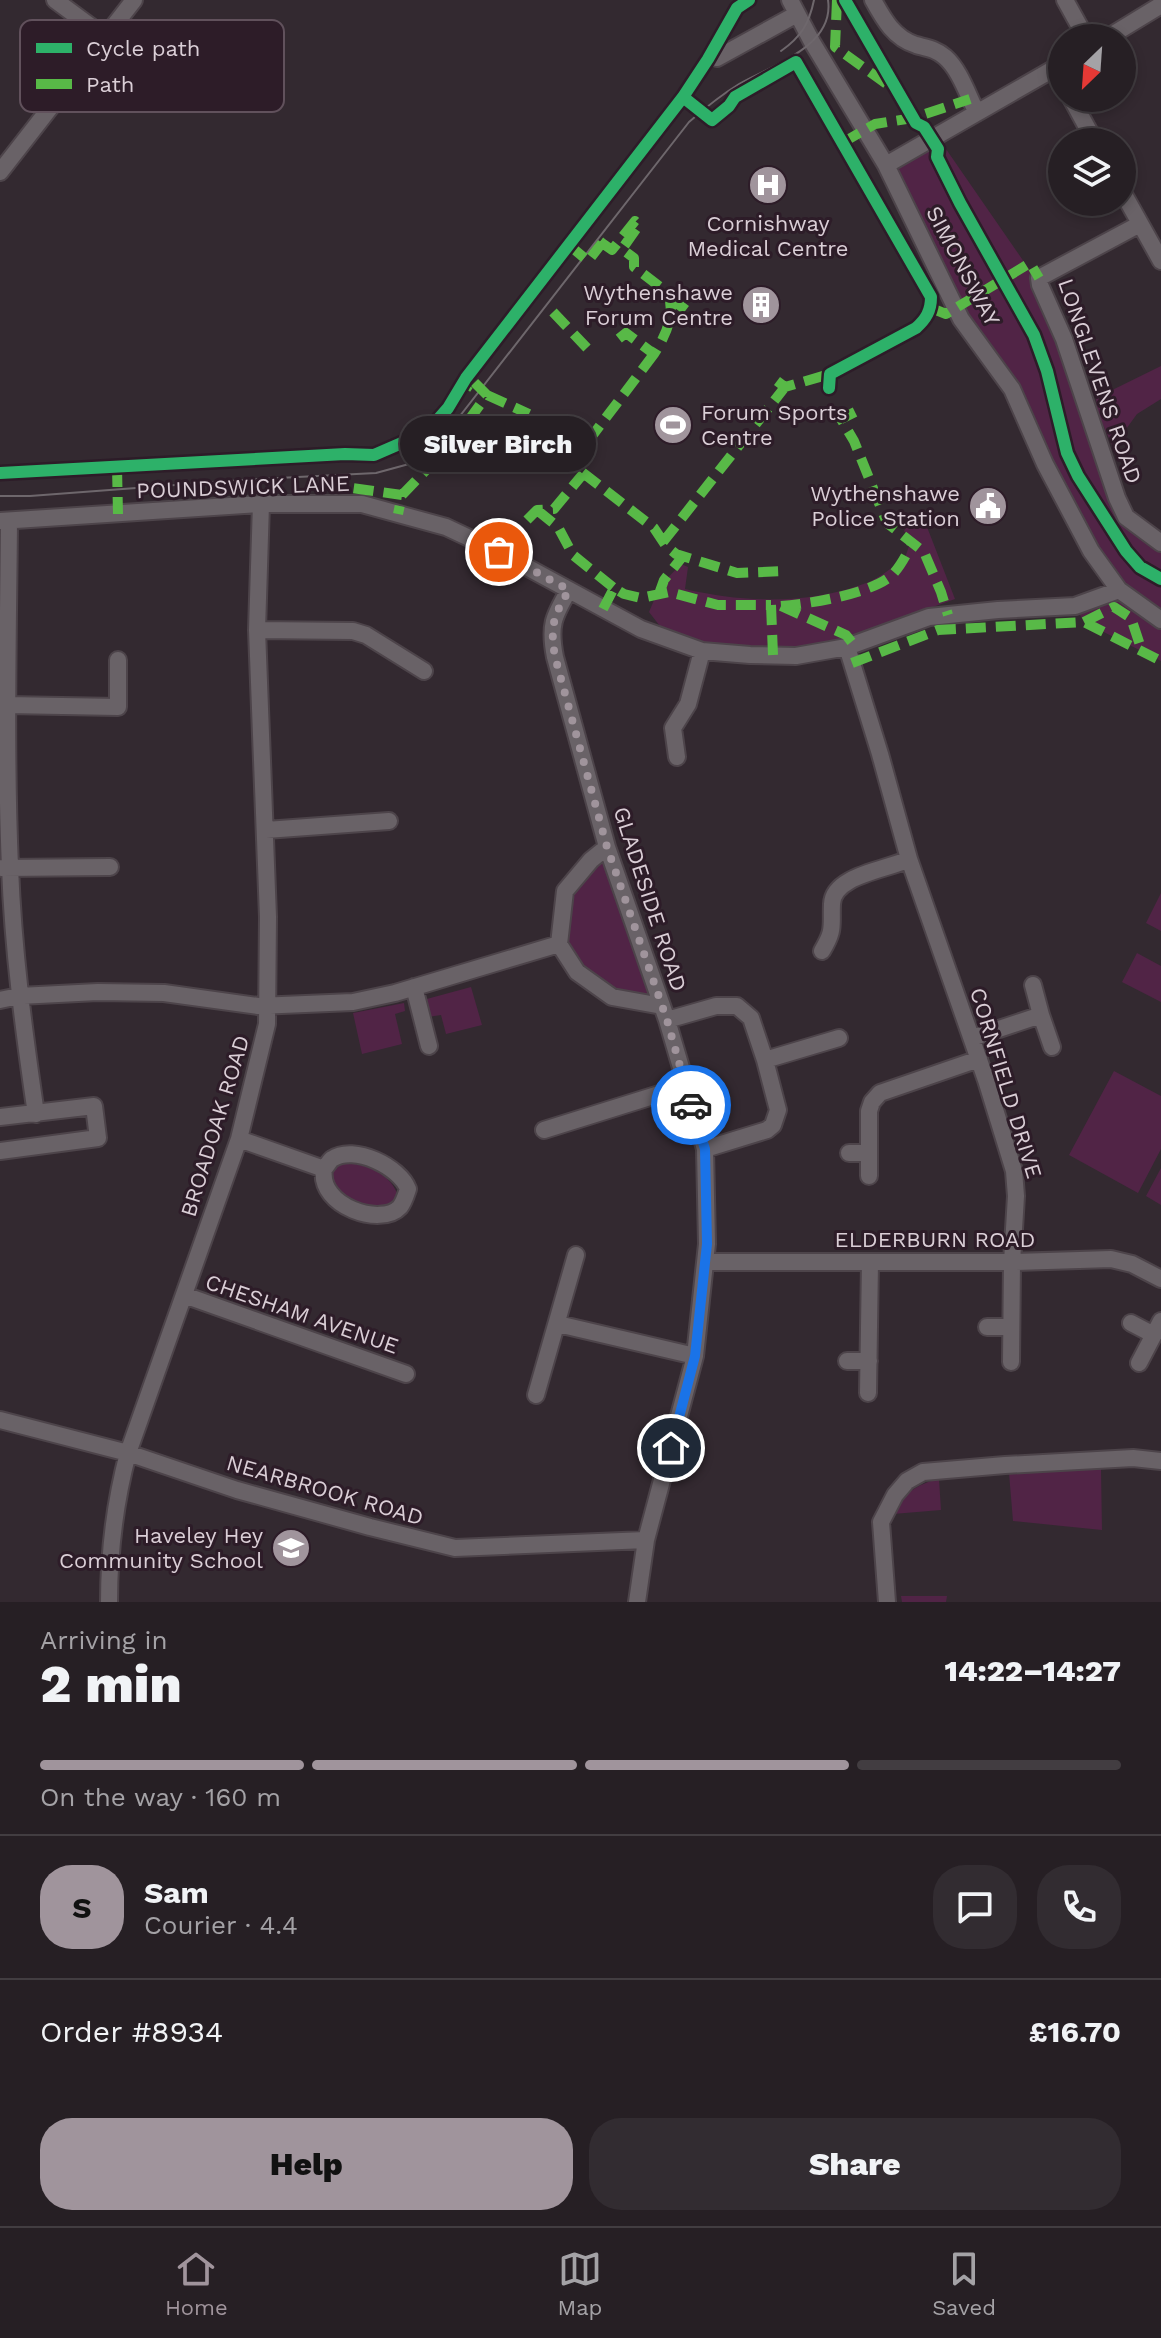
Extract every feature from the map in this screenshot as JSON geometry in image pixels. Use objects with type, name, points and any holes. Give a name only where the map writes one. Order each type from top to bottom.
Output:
[{"type":"street","points":[[55,0],[82,20]]},
{"type":"street","points":[[118,20],[134,0]]},
{"type":"street","points":[[873,0],[897,36],[933,48],[952,63],[977,113]]},
{"type":"street","points":[[1065,0],[1078,24]]},
{"type":"street","points":[[1130,24],[1161,5]]},
{"type":"street","points":[[717,58],[794,7]]},
{"type":"street","name":"SIMONSWAY","points":[[794,7],[886,165],[961,319],[1012,389],[1045,464],[1091,551],[1119,590],[1161,620]]},
{"type":"street","points":[[886,165],[1048,77]]},
{"type":"street","points":[[0,172],[47,112]]},
{"type":"street","points":[[1136,216],[1161,261]]},
{"type":"street","name":"LONGLEVENS ROAD","points":[[1140,224],[1039,278],[1064,339],[1117,498],[1126,517],[1161,543]]},
{"type":"street","name":"POUNDSWICK LANE","points":[[5,521],[261,504],[362,504],[446,527],[499,552],[641,629],[702,651],[796,656],[847,647],[929,617],[1075,606],[1119,590]]},
{"type":"street","name":"BROADOAK ROAD","points":[[109,1602],[120,1484],[128,1453],[239,1139],[267,1024],[266,830],[257,630],[261,504]]},
{"type":"street","points":[[5,521],[5,868],[36,1114]]},
{"type":"street","name":"GLADESIDE ROAD","points":[[569,590],[553,616],[551,635],[555,657],[607,847],[664,1013],[705,1149],[705,1262],[695,1356],[646,1540],[637,1602]]},
{"type":"street","points":[[257,630],[353,631],[366,635],[424,671]]},
{"type":"street","name":"CORNFIELD DRIVE","points":[[847,647],[909,859],[972,1038],[1014,1171],[1011,1362]]},
{"type":"street","points":[[677,757],[673,728],[688,704],[702,651]]},
{"type":"street","points":[[7,705],[118,707],[118,660]]},
{"type":"street","points":[[266,830],[389,821]]},
{"type":"street","points":[[607,847],[591,860],[565,891],[559,944],[577,972],[612,997],[664,1013],[728,1004],[737,1006],[751,1018],[765,1060],[778,1110],[773,1125],[767,1130],[705,1149]]},
{"type":"street","points":[[822,951],[834,922],[834,891],[844,882],[909,859]]},
{"type":"street","points":[[5,868],[110,867]]},
{"type":"street","points":[[0,1000],[19,996],[98,992],[164,993],[269,1005],[353,1002],[559,944]]},
{"type":"street","points":[[1033,985],[1052,1047]]},
{"type":"street","points":[[414,987],[429,1046]]},
{"type":"street","points":[[972,1038],[1041,1015]]},
{"type":"street","points":[[765,1060],[839,1038]]},
{"type":"street","points":[[869,1176],[869,1111],[880,1093],[979,1059]]},
{"type":"street","points":[[544,1130],[685,1086]]},
{"type":"street","points":[[0,1117],[94,1106],[98,1138],[0,1151]]},
{"type":"street","points":[[239,1139],[324,1169]]},
{"type":"street","points":[[849,1153],[869,1153]]},
{"type":"street","points":[[351,1154],[390,1166],[408,1189],[403,1205],[380,1215],[338,1203],[324,1186],[324,1169],[331,1159],[351,1154]]},
{"type":"street","points":[[536,1395],[576,1255]]},
{"type":"street","name":"ELDERBURN ROAD","points":[[705,1262],[1111,1259],[1132,1264],[1161,1279]]},
{"type":"street","points":[[868,1393],[870,1262]]},
{"type":"street","name":"CHESHAM AVENUE","points":[[184,1295],[406,1374]]},
{"type":"street","points":[[1131,1323],[1157,1328],[1139,1363]]},
{"type":"street","points":[[558,1324],[695,1356]]},
{"type":"street","points":[[987,1327],[1011,1327]]},
{"type":"street","points":[[847,1361],[869,1361]]},
{"type":"street","name":"NEARBROOK ROAD","points":[[0,1420],[128,1453],[237,1490],[455,1548],[646,1540]]},
{"type":"street","points":[[887,1602],[881,1522],[895,1495],[907,1481],[923,1472],[1133,1458],[1161,1461]]},
{"type":"shaded area","points":[[932,140],[946,149],[1040,285],[1117,498],[1161,543],[1161,661],[1084,622],[1075,606],[1118,590],[1012,389],[961,319],[886,165]]},
{"type":"shaded area","points":[[1161,366],[1161,399],[1137,414],[1113,447],[1098,414],[1096,398]]},
{"type":"shaded area","points":[[919,521],[927,527],[955,599],[850,637],[812,646],[767,648],[706,643],[663,630],[649,612],[660,586],[681,564],[688,567],[685,589],[731,597],[800,598],[869,582],[905,558],[911,540],[904,531],[909,522]]},
{"type":"shaded area","points":[[607,847],[662,1006],[612,997],[559,944],[565,891]]},
{"type":"shaded area","points":[[1161,893],[1161,931],[1146,923]]},
{"type":"shaded area","points":[[1137,953],[1161,966],[1161,1002],[1122,982]]},
{"type":"shaded area","points":[[471,987],[482,1025],[446,1034],[441,1015],[428,1017],[423,1000]]},
{"type":"shaded area","points":[[404,1003],[405,1011],[395,1014],[402,1044],[362,1054],[353,1013]]},
{"type":"shaded area","points":[[1114,1071],[1161,1096],[1161,1149],[1138,1193],[1069,1155]]},
{"type":"shaded area","points":[[340,1163],[357,1164],[374,1170],[388,1179],[397,1193],[383,1207],[374,1209],[353,1204],[328,1184],[331,1167]]},
{"type":"shaded area","points":[[1161,1168],[1161,1205],[1146,1196]]},
{"type":"shaded area","points":[[1101,1469],[1102,1530],[1013,1521],[1009,1473]]},
{"type":"shaded area","points":[[939,1479],[941,1510],[893,1514],[912,1490]]},
{"type":"shaded area","points":[[901,1596],[947,1596],[946,1602],[902,1602]]},
{"type":"tram line","points":[[781,51],[803,29],[814,0]]},
{"type":"tram line","points":[[0,496],[376,473],[409,464],[442,439],[689,122],[732,88],[783,62],[811,42],[827,16],[828,0]]},
{"type":"marked path","points":[[837,0],[835,47],[888,85]]},
{"type":"marked path","points":[[842,143],[875,124],[913,118],[970,99]]},
{"type":"marked path","points":[[602,243],[612,250],[635,221],[639,225],[622,249],[634,258],[634,267],[667,292],[670,300],[668,324],[654,354],[626,333],[617,340]]},
{"type":"marked path","points":[[569,245],[588,261],[602,243],[598,240]]},
{"type":"marked path","points":[[931,308],[946,314],[1030,263],[1039,278]]},
{"type":"marked path","points":[[670,298],[695,317]]},
{"type":"marked path","points":[[553,312],[587,348]]},
{"type":"marked path","points":[[654,354],[573,465],[654,528],[666,546],[676,554],[737,573],[786,571]]},
{"type":"marked path","points":[[777,381],[785,387],[830,374]]},
{"type":"marked path","points":[[438,472],[440,460],[487,395],[472,380],[466,389]]},
{"type":"marked path","points":[[663,542],[785,387]]},
{"type":"marked path","points":[[487,395],[529,414]]},
{"type":"marked path","points":[[855,412],[841,419],[854,441],[887,523],[924,552],[948,615]]},
{"type":"marked path","points":[[117,467],[118,514]]},
{"type":"marked path","points":[[402,495],[429,467]]},
{"type":"marked path","points":[[527,520],[537,510],[554,509],[583,474]]},
{"type":"marked path","points":[[324,484],[402,495],[398,514]]},
{"type":"marked path","points":[[537,510],[558,527],[573,555],[614,588]]},
{"type":"marked path","points":[[781,606],[839,597],[870,588],[892,575],[913,542]]},
{"type":"marked path","points":[[659,594],[664,580],[683,556]]},
{"type":"marked path","points":[[603,609],[614,588],[641,598],[669,592],[718,605],[771,605]]},
{"type":"marked path","points":[[773,655],[771,605],[781,606],[846,635],[854,645]]},
{"type":"marked path","points":[[1084,622],[1114,607],[1131,618],[1142,651]]},
{"type":"marked path","points":[[852,663],[938,630],[1084,622],[1161,661]]},
{"type":"cycle path","points":[[0,473],[374,455],[427,432],[683,97],[737,8],[749,0]]},
{"type":"cycle path","points":[[845,0],[916,123],[924,127],[938,149],[937,157],[960,203],[1034,335],[1047,371],[1067,453],[1078,476],[1126,551],[1140,567],[1161,579]]},
{"type":"cycle path","points":[[683,97],[712,120],[735,97],[796,62],[931,297],[927,314],[916,328],[830,374],[829,388]]},
{"type":"way so far","points":[[499,552],[569,590],[553,616],[551,635],[555,657],[607,847],[667,1020],[691,1105]]},
{"type":"place","name":"Cornishway Medical Centre","points":[[768,185]]},
{"type":"place","name":"Wythenshawe Forum Centre","points":[[761,305]]},
{"type":"place","name":"Forum Sports Centre","points":[[673,425]]},
{"type":"place","name":"Wythenshawe Police Station","points":[[988,506]]},
{"type":"place","name":"Silver Birch","points":[[499,552]]},
{"type":"place","name":"Haveley Hey Community School","points":[[291,1548]]},
{"type":"route","points":[[671,1448],[695,1356],[707,1244],[705,1149],[691,1105]]}]
